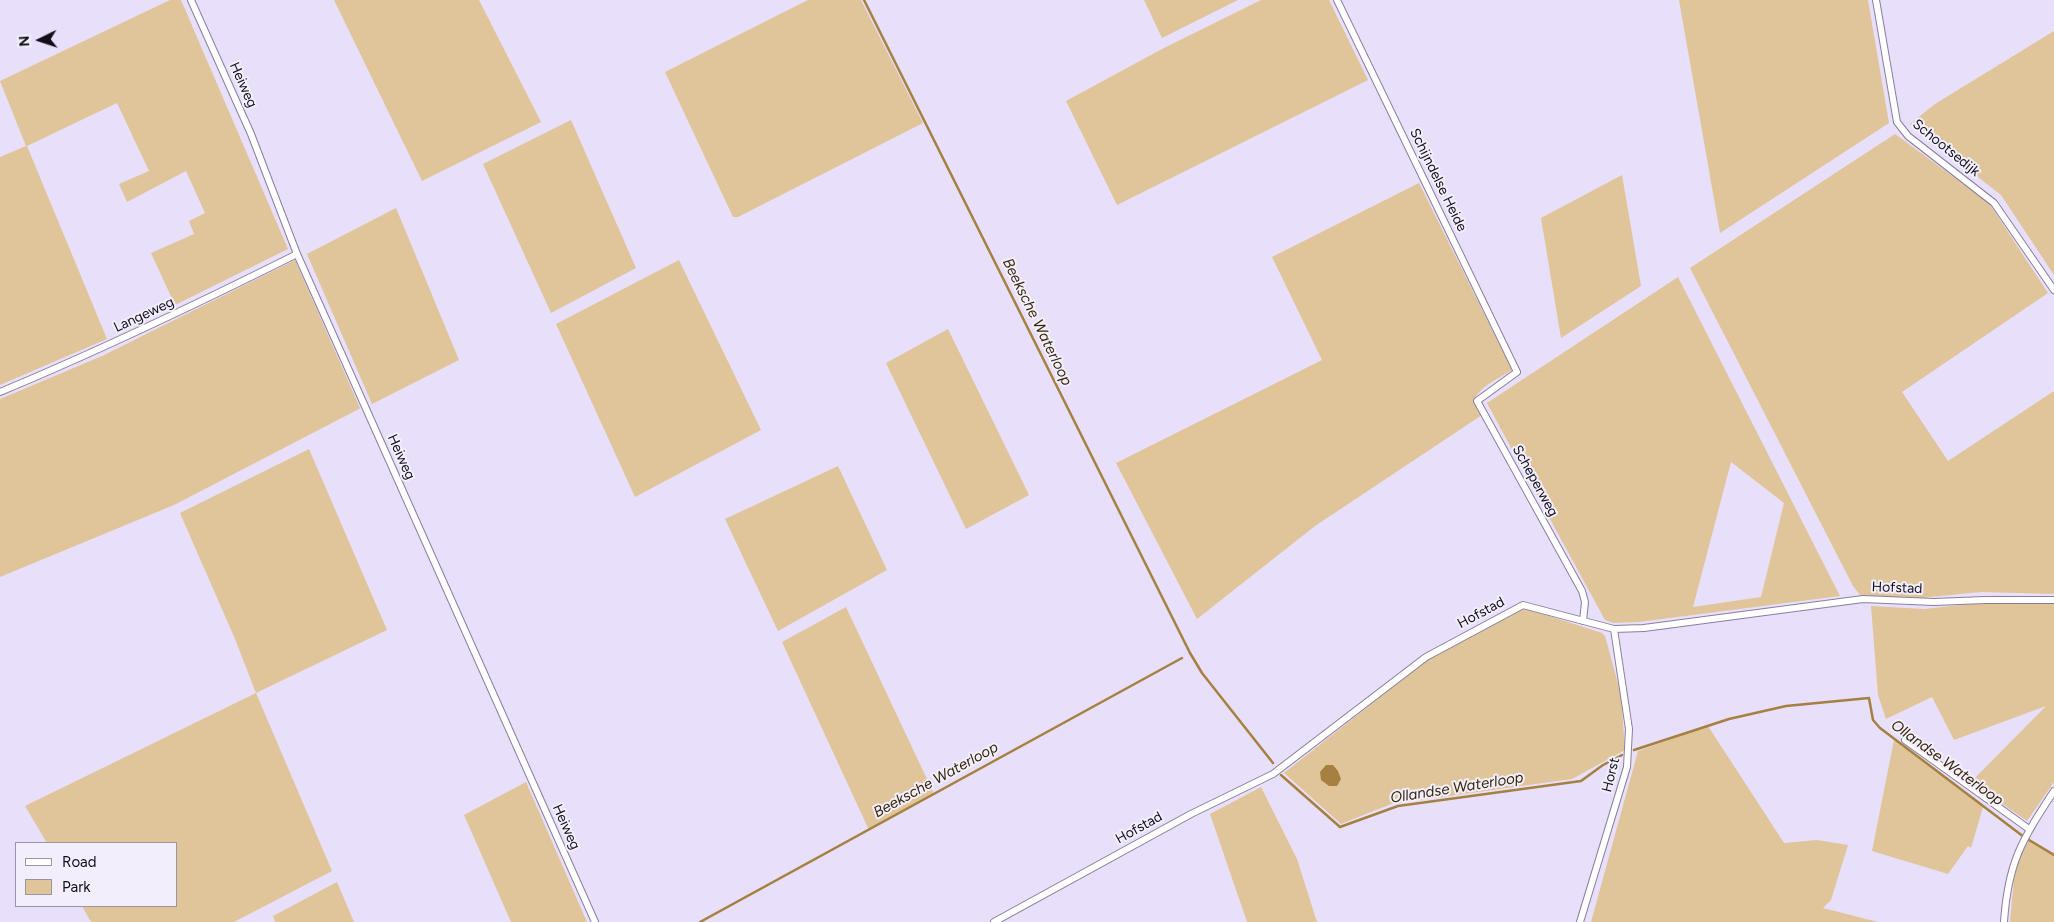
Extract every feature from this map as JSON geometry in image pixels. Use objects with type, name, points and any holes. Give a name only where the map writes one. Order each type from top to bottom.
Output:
[{"type":"street","name":"Heiweg","points":[[191,0],[251,134],[297,254],[595,922]]},
{"type":"street","name":"Schijndelse Heide","points":[[1336,0],[1517,372]]},
{"type":"street","name":"Schootsedijk","points":[[1876,0],[1897,122],[1908,136],[1994,203],[2054,290]]},
{"type":"street","name":"Langeweg","points":[[0,392],[163,320],[297,254]]},
{"type":"street","name":"Scheperweg","points":[[1517,372],[1477,401],[1582,591],[1585,602],[1583,621]]},
{"type":"street","name":"Hofstad","points":[[994,922],[1191,814],[1273,774],[1426,657],[1523,605],[1614,629],[1644,628],[1863,599],[1934,602],[2054,600]]},
{"type":"street","name":"Horst","points":[[1580,922],[1627,767],[1629,729],[1614,629]]},
{"type":"street","points":[[1905,740],[2028,831]]},
{"type":"street","points":[[2004,922],[2007,887],[2012,865],[2022,841],[2054,791]]},
{"type":"green space","points":[[170,0],[181,0],[288,249],[175,305],[151,253],[194,234],[189,221],[205,213],[186,171],[127,202],[119,184],[149,171],[117,103],[27,146],[107,339],[0,385],[0,157],[26,146],[0,81]]},
{"type":"green space","points":[[334,0],[479,0],[541,122],[422,181]]},
{"type":"green space","points":[[808,0],[861,0],[923,123],[738,217],[733,217],[665,72]]},
{"type":"green space","points":[[1144,0],[1238,0],[1162,38]]},
{"type":"green space","points":[[1261,0],[1329,0],[1368,80],[1117,205],[1066,101],[1162,49]]},
{"type":"green space","points":[[1679,0],[1868,0],[1889,123],[1720,233]]},
{"type":"green space","points":[[2054,31],[2054,275],[2001,195],[1910,124],[1935,104]]},
{"type":"green space","points":[[571,120],[636,268],[551,313],[483,164]]},
{"type":"green space","points":[[1895,134],[1989,203],[2048,293],[1902,392],[1948,461],[2054,391],[2054,594],[1981,592],[1909,599],[1860,595],[1853,586],[1690,268]]},
{"type":"green space","points":[[1622,175],[1641,286],[1561,338],[1541,218]]},
{"type":"green space","points":[[1419,183],[1512,370],[1486,386],[1478,394],[1475,399],[1482,415],[1315,526],[1197,619],[1116,463],[1322,360],[1272,257]]},
{"type":"green space","points":[[396,208],[459,360],[372,404],[307,254]]},
{"type":"green space","points":[[295,260],[360,408],[174,505],[0,577],[0,399],[102,356]]},
{"type":"green space","points":[[679,260],[761,430],[635,497],[556,324]]},
{"type":"green space","points":[[1678,277],[1840,596],[1639,622],[1613,623],[1605,620],[1487,403]],"holes":[[[1731,462],[1784,503],[1761,597],[1693,607]]]},
{"type":"green space","points":[[948,329],[1029,495],[966,529],[886,363]]},
{"type":"green space","points":[[309,449],[387,630],[256,693],[235,639],[180,513]]},
{"type":"green space","points":[[838,466],[887,570],[778,631],[725,519]]},
{"type":"green space","points":[[1980,603],[2054,604],[2054,782],[2027,821],[1971,782],[2046,706],[1954,740],[1932,697],[1886,719],[1878,695],[1871,606],[1924,609]]},
{"type":"green space","points":[[846,607],[934,794],[869,830],[782,642]]},
{"type":"green space","points":[[1525,608],[1602,633],[1605,636],[1621,695],[1625,750],[1572,779],[1391,804],[1341,824],[1284,773],[1427,660]]},
{"type":"green space","points":[[256,693],[332,871],[234,922],[91,922],[83,907],[178,907],[178,842],[46,842],[25,806]]},
{"type":"green space","points":[[1708,726],[1784,843],[1817,840],[1848,845],[1831,900],[1823,908],[1878,922],[1591,922],[1638,751]]},
{"type":"green space","points":[[1894,740],[1983,807],[1971,848],[1968,846],[1948,874],[1872,851]]},
{"type":"green space","points":[[526,782],[587,922],[511,922],[464,815]]},
{"type":"green space","points":[[1261,787],[1297,859],[1317,922],[1247,922],[1210,814]]},
{"type":"green space","points":[[2028,838],[2054,854],[2054,922],[2010,922],[2013,889],[2019,857]]},
{"type":"green space","points":[[337,882],[354,922],[275,922],[273,916]]},
{"type":"shaded area","points":[[1326,765],[1333,765],[1338,771],[1341,779],[1337,786],[1329,786],[1321,780],[1320,772]]},
{"type":"waterway","name":"Beeksche Waterloop","points":[[864,0],[1190,653],[1202,673],[1273,763]]},
{"type":"waterway","name":"Beeksche Waterloop","points":[[700,922],[1182,658]]},
{"type":"waterway","name":"Ollandse Waterloop","points":[[1634,750],[1729,719],[1786,706],[1869,698],[1873,720],[1880,728],[2024,837],[2054,855]]},
{"type":"waterway","name":"Ollandse Waterloop","points":[[1281,775],[1340,827],[1398,806],[1581,781],[1603,765],[1622,755]]}]
